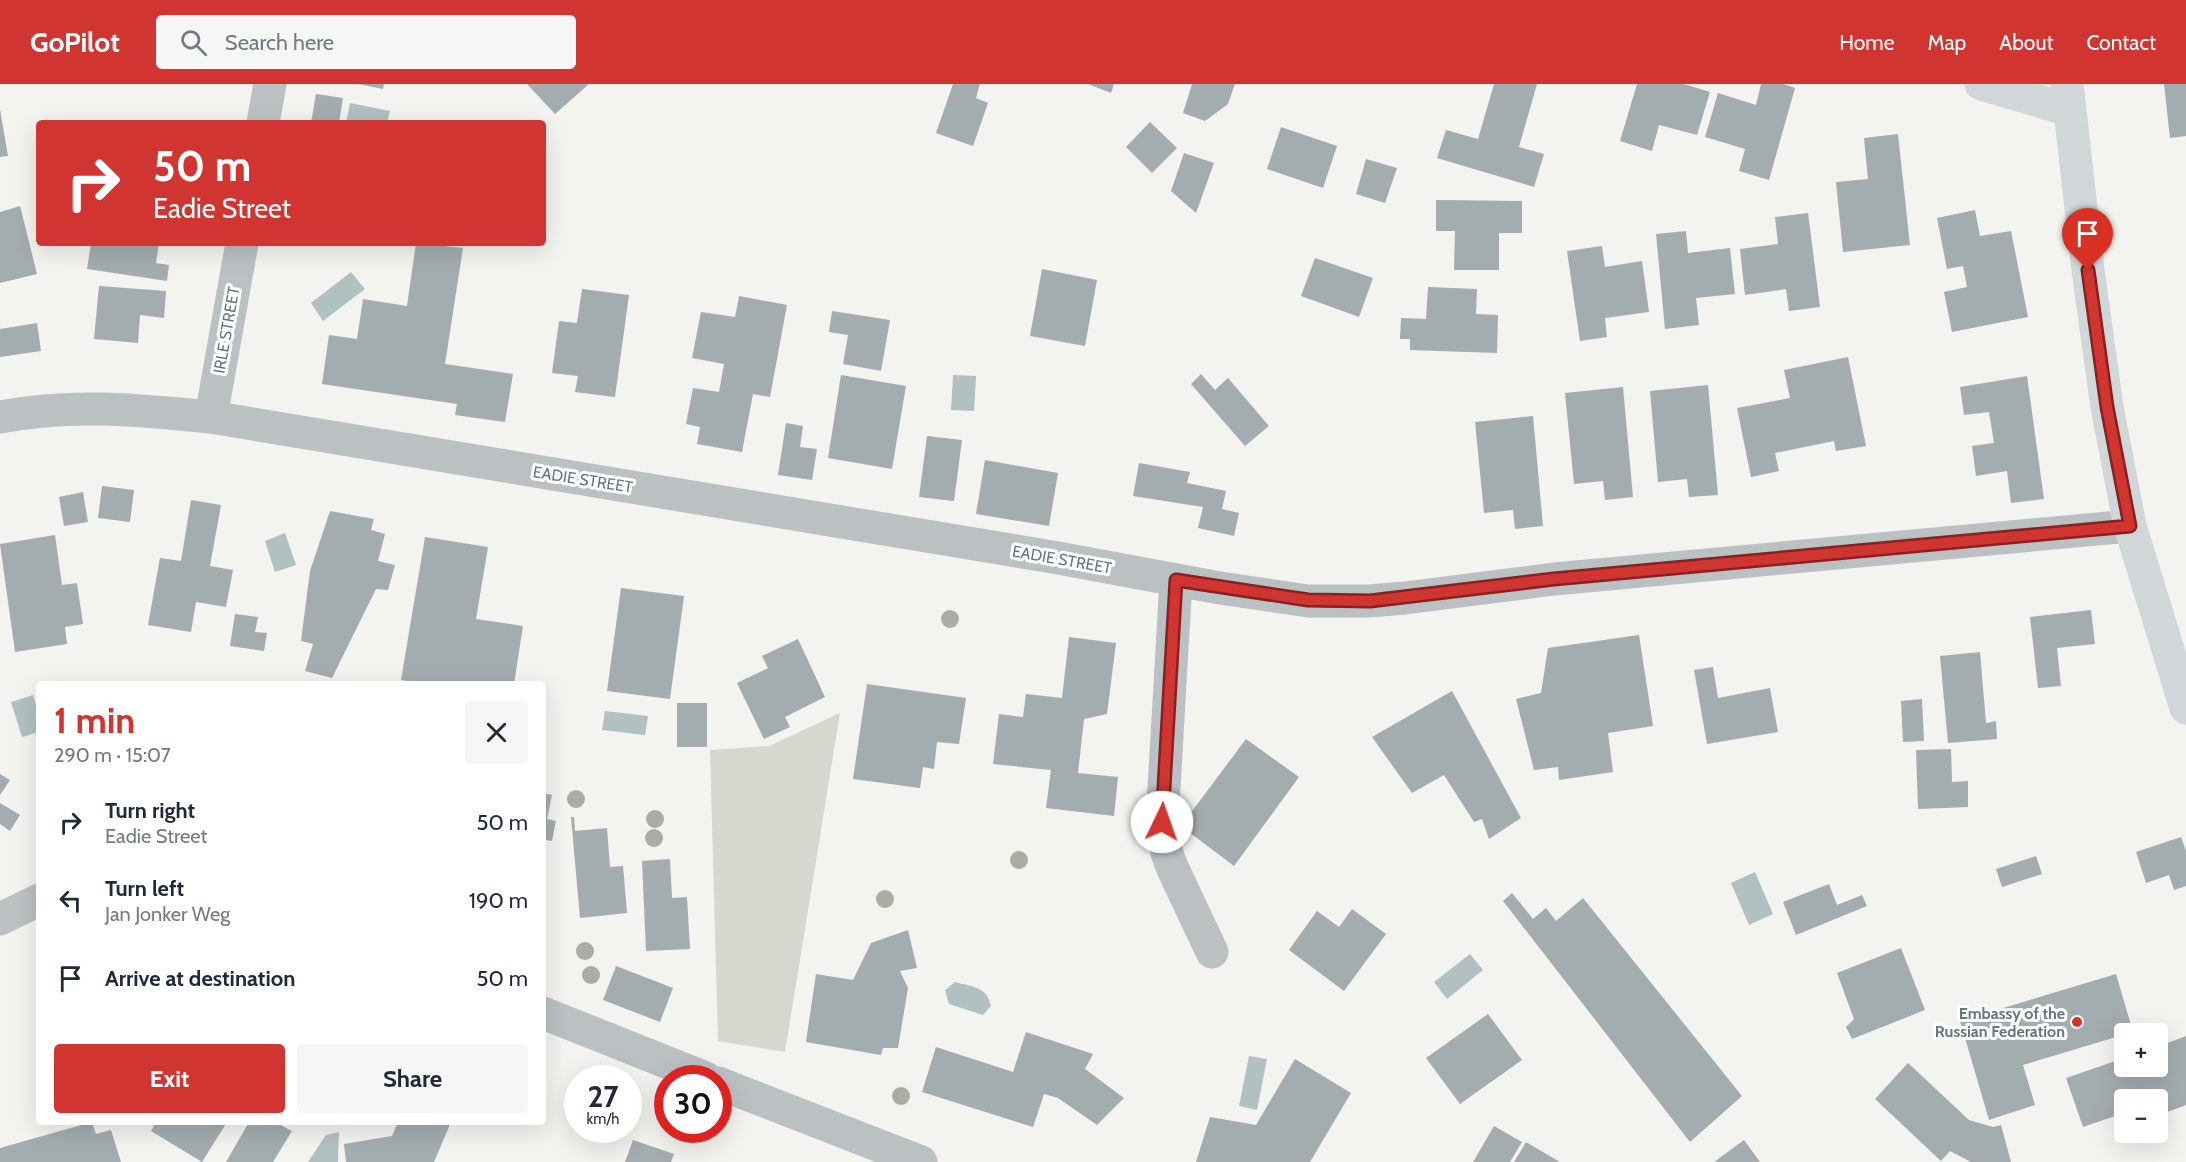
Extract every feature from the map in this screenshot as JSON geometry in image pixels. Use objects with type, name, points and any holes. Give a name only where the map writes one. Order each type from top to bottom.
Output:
[{"type":"main road","points":[[1981,84],[2068,97],[2107,407],[2130,526],[2186,708]]},
{"type":"street","points":[[264,120],[270,84]]},
{"type":"street","name":"IRLE STREET","points":[[211,417],[241,246]]},
{"type":"street","name":"EADIE STREET","points":[[0,417],[50,410],[90,408],[211,417],[1058,558],[1176,580],[1308,600],[1370,601],[1554,579],[2130,526]]},
{"type":"street","points":[[1176,580],[1163,829],[1172,867],[1212,952]]},
{"type":"street","points":[[0,919],[36,901]]},
{"type":"street","points":[[546,1014],[673,1065]]},
{"type":"street","points":[[732,1088],[921,1162]]},
{"type":"shaded area","points":[[350,103],[390,111],[388,120],[347,120]]},
{"type":"shaded area","points":[[351,272],[365,289],[323,321],[311,303]]},
{"type":"shaded area","points":[[953,375],[976,376],[974,411],[951,410]]},
{"type":"shaded area","points":[[285,533],[296,565],[275,572],[265,541]]},
{"type":"shaded area","points":[[33,695],[36,704],[36,733],[22,737],[11,702]]},
{"type":"shaded area","points":[[605,711],[648,716],[645,735],[602,730]]},
{"type":"shaded area","points":[[840,713],[785,1052],[718,1041],[710,750],[769,746]]},
{"type":"shaded area","points":[[1755,872],[1773,914],[1749,925],[1731,883]]},
{"type":"shaded area","points":[[1470,954],[1483,970],[1447,999],[1434,982]]},
{"type":"shaded area","points":[[955,982],[978,988],[986,995],[991,1006],[983,1015],[949,1004],[945,990]]},
{"type":"shaded area","points":[[1249,1056],[1267,1059],[1257,1110],[1239,1106]]},
{"type":"shaded area","points":[[339,1132],[338,1162],[308,1162],[326,1135]]},
{"type":"building","points":[[358,84],[384,84],[383,89]]},
{"type":"building","points":[[527,84],[589,84],[555,114]]},
{"type":"building","points":[[953,84],[980,84],[976,98],[988,103],[973,146],[936,133]]},
{"type":"building","points":[[1088,84],[1114,84],[1111,93]]},
{"type":"building","points":[[1192,84],[1235,84],[1228,104],[1205,121],[1183,113]]},
{"type":"building","points":[[1494,84],[1537,84],[1519,147],[1544,154],[1534,187],[1437,158],[1446,130],[1478,139]]},
{"type":"building","points":[[1637,84],[1684,84],[1710,92],[1697,135],[1659,125],[1652,151],[1620,141]]},
{"type":"building","points":[[1761,84],[1783,84],[1795,88],[1769,180],[1739,171],[1745,149],[1705,137],[1718,93],[1756,105]]},
{"type":"building","points":[[2164,84],[2186,84],[2186,136],[2170,138]]},
{"type":"building","points":[[316,94],[343,98],[339,120],[312,120]]},
{"type":"building","points":[[0,109],[8,156],[0,157]]},
{"type":"building","points":[[1150,122],[1177,148],[1152,173],[1126,147]]},
{"type":"building","points":[[1281,127],[1337,146],[1323,188],[1267,169]]},
{"type":"building","points":[[1898,134],[1910,245],[1843,252],[1836,182],[1868,179],[1864,138]]},
{"type":"building","points":[[1184,153],[1214,163],[1196,213],[1171,191]]},
{"type":"building","points":[[1366,159],[1397,168],[1385,203],[1356,194]]},
{"type":"building","points":[[1436,200],[1522,201],[1522,233],[1499,233],[1499,270],[1454,270],[1455,231],[1436,231]]},
{"type":"building","points":[[20,206],[37,274],[0,283],[0,212]]},
{"type":"building","points":[[1975,210],[1980,236],[2011,231],[2028,317],[1952,332],[1944,292],[1967,287],[1963,266],[1947,269],[1937,218]]},
{"type":"building","points":[[1808,213],[1820,307],[1789,311],[1786,289],[1745,295],[1740,249],[1778,244],[1775,217]]},
{"type":"building","points":[[1686,231],[1688,253],[1730,248],[1735,294],[1696,298],[1699,325],[1665,329],[1656,234]]},
{"type":"building","points":[[91,246],[159,246],[156,263],[169,265],[167,281],[87,269]]},
{"type":"building","points":[[416,246],[463,248],[445,364],[513,374],[505,422],[455,415],[457,404],[322,384],[329,335],[357,339],[363,299],[407,306]]},
{"type":"building","points":[[1602,246],[1605,267],[1642,261],[1649,312],[1605,318],[1607,337],[1580,341],[1567,251]]},
{"type":"building","points":[[1315,258],[1373,278],[1359,317],[1301,296]]},
{"type":"building","points":[[1042,269],[1097,280],[1085,346],[1030,336]]},
{"type":"building","points":[[99,286],[166,291],[164,318],[140,315],[138,343],[94,339]]},
{"type":"building","points":[[1428,287],[1477,289],[1476,314],[1498,315],[1497,353],[1410,350],[1410,339],[1400,339],[1401,318],[1426,319]]},
{"type":"building","points":[[582,289],[629,295],[615,397],[575,392],[578,376],[552,373],[559,321],[577,323]]},
{"type":"building","points":[[739,296],[787,305],[770,397],[753,394],[742,452],[697,444],[700,427],[686,424],[693,388],[719,392],[724,364],[692,358],[701,312],[735,317]]},
{"type":"building","points":[[832,311],[890,320],[881,371],[843,364],[848,335],[829,332]]},
{"type":"building","points":[[37,323],[41,351],[0,357],[0,329]]},
{"type":"building","points":[[1848,357],[1866,446],[1836,451],[1834,441],[1775,453],[1779,471],[1751,477],[1737,408],[1790,398],[1784,370]]},
{"type":"building","points":[[1201,374],[1215,390],[1228,378],[1269,426],[1245,446],[1191,384]]},
{"type":"building","points":[[841,375],[906,386],[892,469],[828,458]]},
{"type":"building","points":[[2027,376],[2044,499],[2011,503],[2007,471],[1976,476],[1972,446],[1994,443],[1989,412],[1964,415],[1960,387]]},
{"type":"building","points":[[1708,385],[1718,495],[1689,497],[1687,479],[1658,482],[1650,391]]},
{"type":"building","points":[[1623,387],[1633,497],[1605,500],[1603,481],[1574,484],[1565,393]]},
{"type":"building","points":[[1533,416],[1543,526],[1515,529],[1513,510],[1484,513],[1475,422]]},
{"type":"building","points":[[786,423],[803,426],[800,447],[817,449],[812,480],[778,475]]},
{"type":"building","points":[[927,436],[962,440],[954,501],[919,497]]},
{"type":"building","points":[[985,460],[1058,473],[1049,526],[976,514]]},
{"type":"building","points":[[1139,463],[1190,472],[1187,483],[1226,491],[1222,509],[1239,513],[1234,536],[1198,528],[1203,507],[1133,496]]},
{"type":"building","points":[[102,486],[134,490],[130,522],[98,518]]},
{"type":"building","points":[[83,492],[88,522],[64,526],[59,497]]},
{"type":"building","points":[[191,500],[221,505],[210,566],[233,570],[226,607],[196,602],[191,632],[148,625],[160,558],[181,561]]},
{"type":"building","points":[[330,511],[374,519],[371,530],[385,534],[378,561],[395,565],[388,590],[376,589],[332,678],[305,671],[313,644],[301,641],[310,571]]},
{"type":"building","points":[[55,535],[62,585],[77,583],[83,624],[65,627],[67,644],[15,652],[0,544]]},
{"type":"building","points":[[425,537],[488,547],[476,619],[523,626],[514,681],[401,680]]},
{"type":"building","points":[[621,588],[684,596],[670,699],[607,691]]},
{"type":"building","points":[[2091,610],[2095,644],[2057,648],[2061,686],[2038,688],[2030,617]]},
{"type":"building","points":[[235,614],[258,617],[255,632],[267,633],[264,651],[230,646]]},
{"type":"building","points":[[1639,635],[1653,726],[1608,733],[1613,772],[1559,780],[1558,767],[1534,770],[1516,699],[1541,693],[1548,648]]},
{"type":"building","points":[[1069,637],[1116,643],[1107,714],[1084,719],[1078,773],[1118,777],[1114,816],[1046,808],[1051,770],[993,764],[999,714],[1023,717],[1026,694],[1062,698]]},
{"type":"building","points":[[798,639],[825,697],[785,717],[790,727],[764,739],[737,683],[768,668],[762,656]]},
{"type":"building","points":[[1980,652],[1986,723],[1996,721],[1997,739],[1948,743],[1940,656]]},
{"type":"building","points":[[1713,667],[1718,698],[1770,688],[1778,732],[1707,744],[1694,670]]},
{"type":"building","points":[[867,684],[966,698],[959,744],[937,742],[934,769],[923,767],[920,788],[853,779]]},
{"type":"building","points":[[1452,691],[1521,818],[1489,839],[1482,819],[1474,822],[1444,775],[1412,793],[1372,737]]},
{"type":"building","points":[[1922,699],[1924,741],[1903,742],[1901,701]]},
{"type":"building","points":[[677,703],[707,703],[707,747],[677,747]]},
{"type":"building","points":[[1246,739],[1299,777],[1234,866],[1181,826]]},
{"type":"building","points":[[1951,749],[1952,782],[1968,781],[1968,807],[1918,809],[1916,750]]},
{"type":"building","points":[[0,774],[10,780],[0,795]]},
{"type":"building","points":[[546,794],[552,795],[547,819],[556,821],[552,841],[546,840]]},
{"type":"building","points":[[0,803],[20,815],[10,831],[0,824]]},
{"type":"building","points":[[571,817],[574,817],[575,831],[607,828],[610,867],[623,866],[627,913],[580,918]]},
{"type":"building","points":[[2181,837],[2186,851],[2186,886],[2174,890],[2169,875],[2146,883],[2136,852]]},
{"type":"building","points":[[2036,856],[2042,874],[2002,887],[1996,869]]},
{"type":"building","points":[[670,859],[672,898],[687,897],[690,949],[646,951],[642,861]]},
{"type":"building","points":[[1829,884],[1837,905],[1862,895],[1867,906],[1796,935],[1783,902]]},
{"type":"building","points":[[1512,893],[1533,919],[1546,908],[1556,921],[1583,898],[1742,1096],[1690,1142],[1503,901]]},
{"type":"building","points":[[1352,909],[1386,934],[1344,991],[1289,950],[1317,911],[1339,927]]},
{"type":"building","points":[[908,930],[917,968],[900,971],[908,988],[898,1048],[883,1048],[881,1055],[806,1042],[816,974],[853,980],[871,943]]},
{"type":"building","points":[[1901,948],[1925,1010],[1852,1039],[1846,1027],[1854,1019],[1837,973]]},
{"type":"building","points":[[616,966],[673,988],[660,1022],[603,1000]]},
{"type":"building","points":[[2116,974],[2130,1023],[2114,1023],[2114,1038],[2023,1065],[2035,1105],[1989,1120],[1960,1021]]},
{"type":"building","points":[[1488,1014],[1522,1060],[1460,1104],[1426,1058]]},
{"type":"building","points":[[1026,1032],[1093,1054],[1085,1069],[1124,1098],[1097,1125],[1058,1098],[1044,1094],[1033,1127],[922,1092],[936,1047],[1013,1072]]},
{"type":"building","points":[[2186,1036],[2186,1105],[2168,1112],[2168,1089],[2114,1089],[2114,1116],[2083,1127],[2066,1078],[2114,1061],[2114,1077],[2168,1077],[2168,1043]]},
{"type":"building","points":[[1295,1059],[1351,1093],[1310,1162],[1196,1162],[1210,1117],[1256,1125]]},
{"type":"building","points":[[1908,1063],[1969,1120],[1993,1127],[2001,1125],[2011,1162],[1971,1162],[1950,1151],[1941,1161],[1875,1099]]},
{"type":"building","points":[[81,1125],[93,1125],[96,1134],[111,1130],[121,1162],[0,1162],[0,1148]]},
{"type":"building","points":[[154,1125],[225,1125],[202,1162],[151,1131]]},
{"type":"building","points":[[247,1125],[281,1125],[292,1131],[273,1162],[226,1162]]},
{"type":"building","points":[[397,1125],[450,1125],[434,1162],[346,1162],[344,1144],[392,1136]]},
{"type":"building","points":[[1494,1126],[1522,1142],[1510,1162],[1473,1162]]},
{"type":"building","points":[[1744,1140],[1760,1162],[1714,1162]]},
{"type":"building","points":[[1526,1142],[1560,1162],[1514,1162]]},
{"type":"building","points":[[632,1143],[642,1143],[674,1154],[671,1162],[625,1162]]},
{"type":"place","name":"Embassy of the Russian Federation","points":[[2077,1022]]},
{"type":"route","points":[[1162,822],[1176,580],[1308,600],[1370,601],[1554,579],[2130,526],[2107,407],[2088,270]]}]
